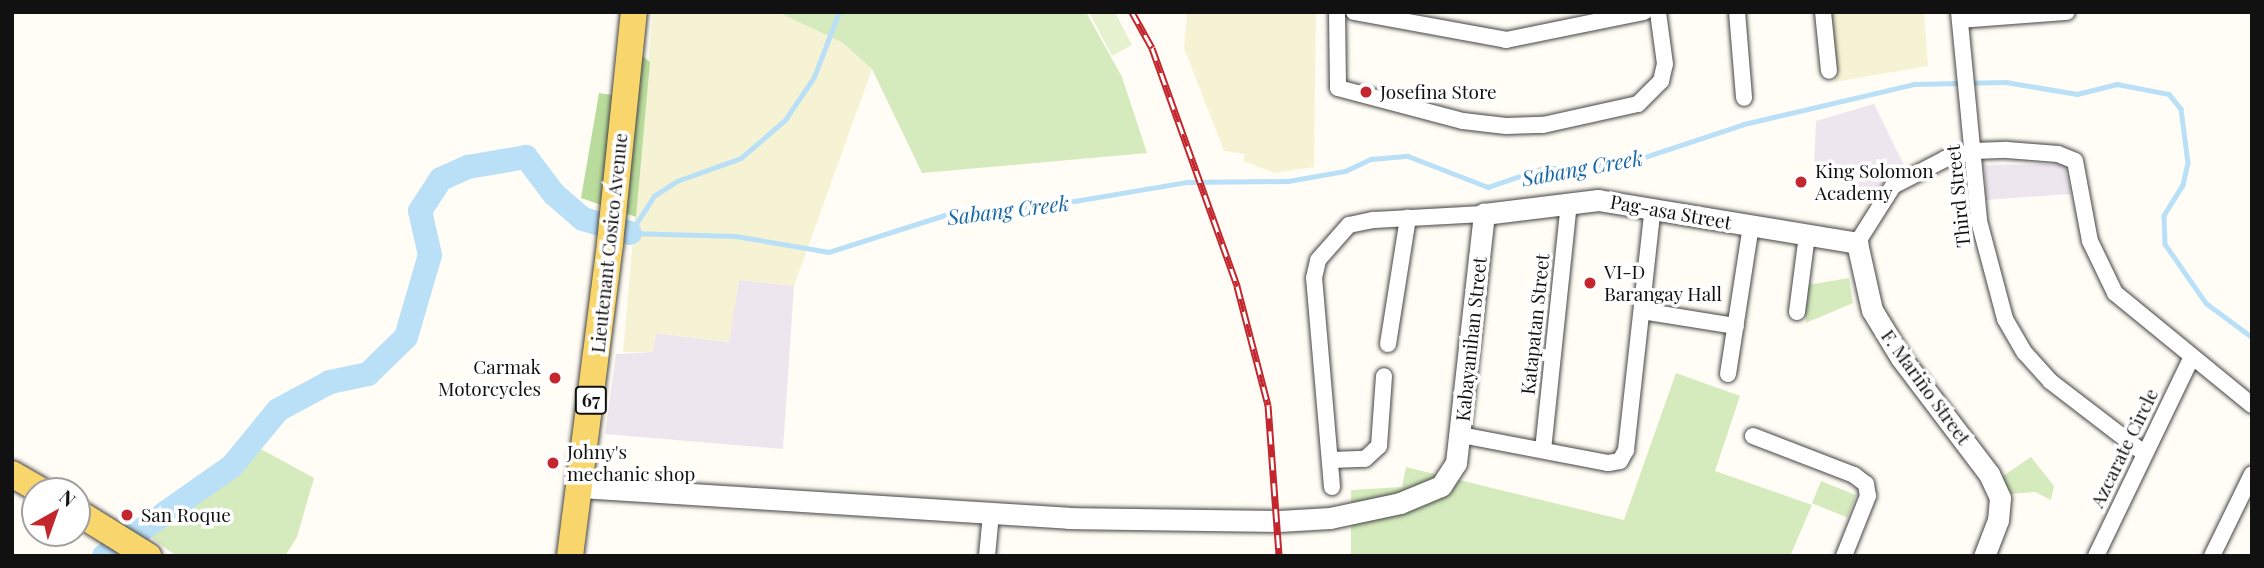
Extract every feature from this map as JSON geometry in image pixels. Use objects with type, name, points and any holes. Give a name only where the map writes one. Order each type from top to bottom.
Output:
[{"type":"main road","name":"Lieutenant Cosico Avenue","points":[[570,556],[614,211],[634,12]]},
{"type":"main road","points":[[91,521],[145,554]]},
{"type":"street","points":[[1337,12],[1338,88],[1463,121],[1506,126],[1543,125],[1645,99],[1661,81],[1665,65],[1658,12]]},
{"type":"street","points":[[1354,12],[1506,40],[1644,12]]},
{"type":"street","points":[[1737,12],[1744,98]]},
{"type":"street","points":[[1823,12],[1829,71]]},
{"type":"street","points":[[1959,16],[2067,12]]},
{"type":"street","name":"Third Street","points":[[1959,16],[1986,257],[2005,319],[2025,353],[2050,381],[2144,453]]},
{"type":"street","points":[[1857,243],[1893,186],[1945,159],[1974,150],[2058,154],[2076,161],[2090,241],[2102,272],[2115,293],[2191,359],[2252,405]]},
{"type":"street","name":"Pag-asa Street","points":[[1484,214],[1598,200],[1653,206],[1751,226],[1857,243]]},
{"type":"street","name":"Katapatan Street","points":[[1543,450],[1569,202]]},
{"type":"street","points":[[1461,435],[1608,463],[1620,461],[1626,450],[1653,206]]},
{"type":"street","points":[[1332,487],[1314,278],[1318,260],[1349,225],[1408,218],[1484,214]]},
{"type":"street","name":"Kabayanihan Street","points":[[991,514],[1213,520],[1330,518],[1427,494],[1441,486],[1456,463],[1461,435],[1484,214]]},
{"type":"street","points":[[1388,344],[1408,218]]},
{"type":"street","points":[[1728,374],[1751,226]]},
{"type":"street","points":[[1797,312],[1807,235]]},
{"type":"street","name":"F. Mariño Street","points":[[1857,243],[1872,310],[1901,358],[1989,474],[2000,498],[1998,520],[1984,556]]},
{"type":"street","points":[[1642,311],[1736,326]]},
{"type":"street","name":"Azcarate Circle","points":[[2096,556],[2191,359]]},
{"type":"street","points":[[1331,460],[1365,459],[1379,446],[1384,376]]},
{"type":"street","points":[[1753,436],[1854,475],[1866,484],[1868,496],[1844,556]]},
{"type":"street","points":[[2212,556],[2252,474]]},
{"type":"street","points":[[580,487],[991,514],[987,556]]},
{"type":"shaded area","points":[[653,12],[778,12],[843,43],[872,69],[794,286],[739,280],[729,342],[656,333],[653,352],[623,352]]},
{"type":"shaded area","points":[[1187,12],[1316,12],[1314,167],[1275,173],[1243,161],[1245,154],[1224,151],[1184,48]]},
{"type":"shaded area","points":[[1831,12],[1924,12],[1928,66],[1835,82]]},
{"type":"shaded area","points":[[1874,104],[1904,165],[1868,197],[1814,166],[1816,121]]},
{"type":"shaded area","points":[[2064,164],[2071,194],[1986,200],[1985,165]]},
{"type":"shaded area","points":[[739,280],[794,286],[783,449],[605,434],[616,354],[652,352],[656,333],[728,342]]},
{"type":"green space","points":[[778,12],[1086,12],[1122,77],[1147,153],[922,173],[872,69],[843,43]]},
{"type":"green space","points":[[1089,12],[1115,12],[1132,45],[1112,56]]},
{"type":"green space","points":[[620,38],[650,62],[636,217],[581,198],[599,93],[612,95]]},
{"type":"green space","points":[[1849,278],[1853,303],[1806,323],[1801,286]]},
{"type":"green space","points":[[1676,373],[1740,396],[1715,471],[1812,505],[1790,556],[1351,556],[1351,490],[1402,487],[1406,467],[1624,520]]},
{"type":"green space","points":[[259,448],[314,478],[297,537],[285,556],[176,556],[147,534]]},
{"type":"green space","points":[[2031,457],[2054,486],[2051,500],[2035,492],[2010,494],[2000,478]]},
{"type":"green space","points":[[1821,481],[1856,495],[1847,517],[1812,503]]},
{"type":"waterway","points":[[630,233],[654,196],[677,181],[741,158],[785,120],[814,77],[839,12]]},
{"type":"waterway","name":"Sabang Creek","points":[[630,233],[736,236],[829,252],[945,215],[1051,205],[1187,182],[1288,181],[1345,171],[1371,159],[1408,156],[1488,187],[1541,169],[1627,163],[1744,124],[1914,84],[2006,82],[2077,94],[2117,84],[2169,94],[2181,109],[2188,163],[2183,185],[2164,216],[2165,244],[2206,303],[2252,337]]},
{"type":"waterway","points":[[104,556],[232,466],[278,410],[330,382],[368,374],[406,337],[430,255],[420,211],[441,179],[468,167],[526,157],[554,194],[583,219],[630,233]]},
{"type":"railway","points":[[1132,12],[1152,48],[1237,286],[1268,405],[1279,556]]},
{"type":"place","name":"Josefina Store","points":[[1366,92]]},
{"type":"place","name":"King Solomon Academy","points":[[1801,182]]},
{"type":"place","name":"VI-D Barangay Hall","points":[[1590,283]]},
{"type":"place","name":"Carmak Motorcycles","points":[[555,378]]},
{"type":"place","name":"Johny's mechanic shop","points":[[553,463]]},
{"type":"place","name":"San Roque","points":[[127,515]]}]
